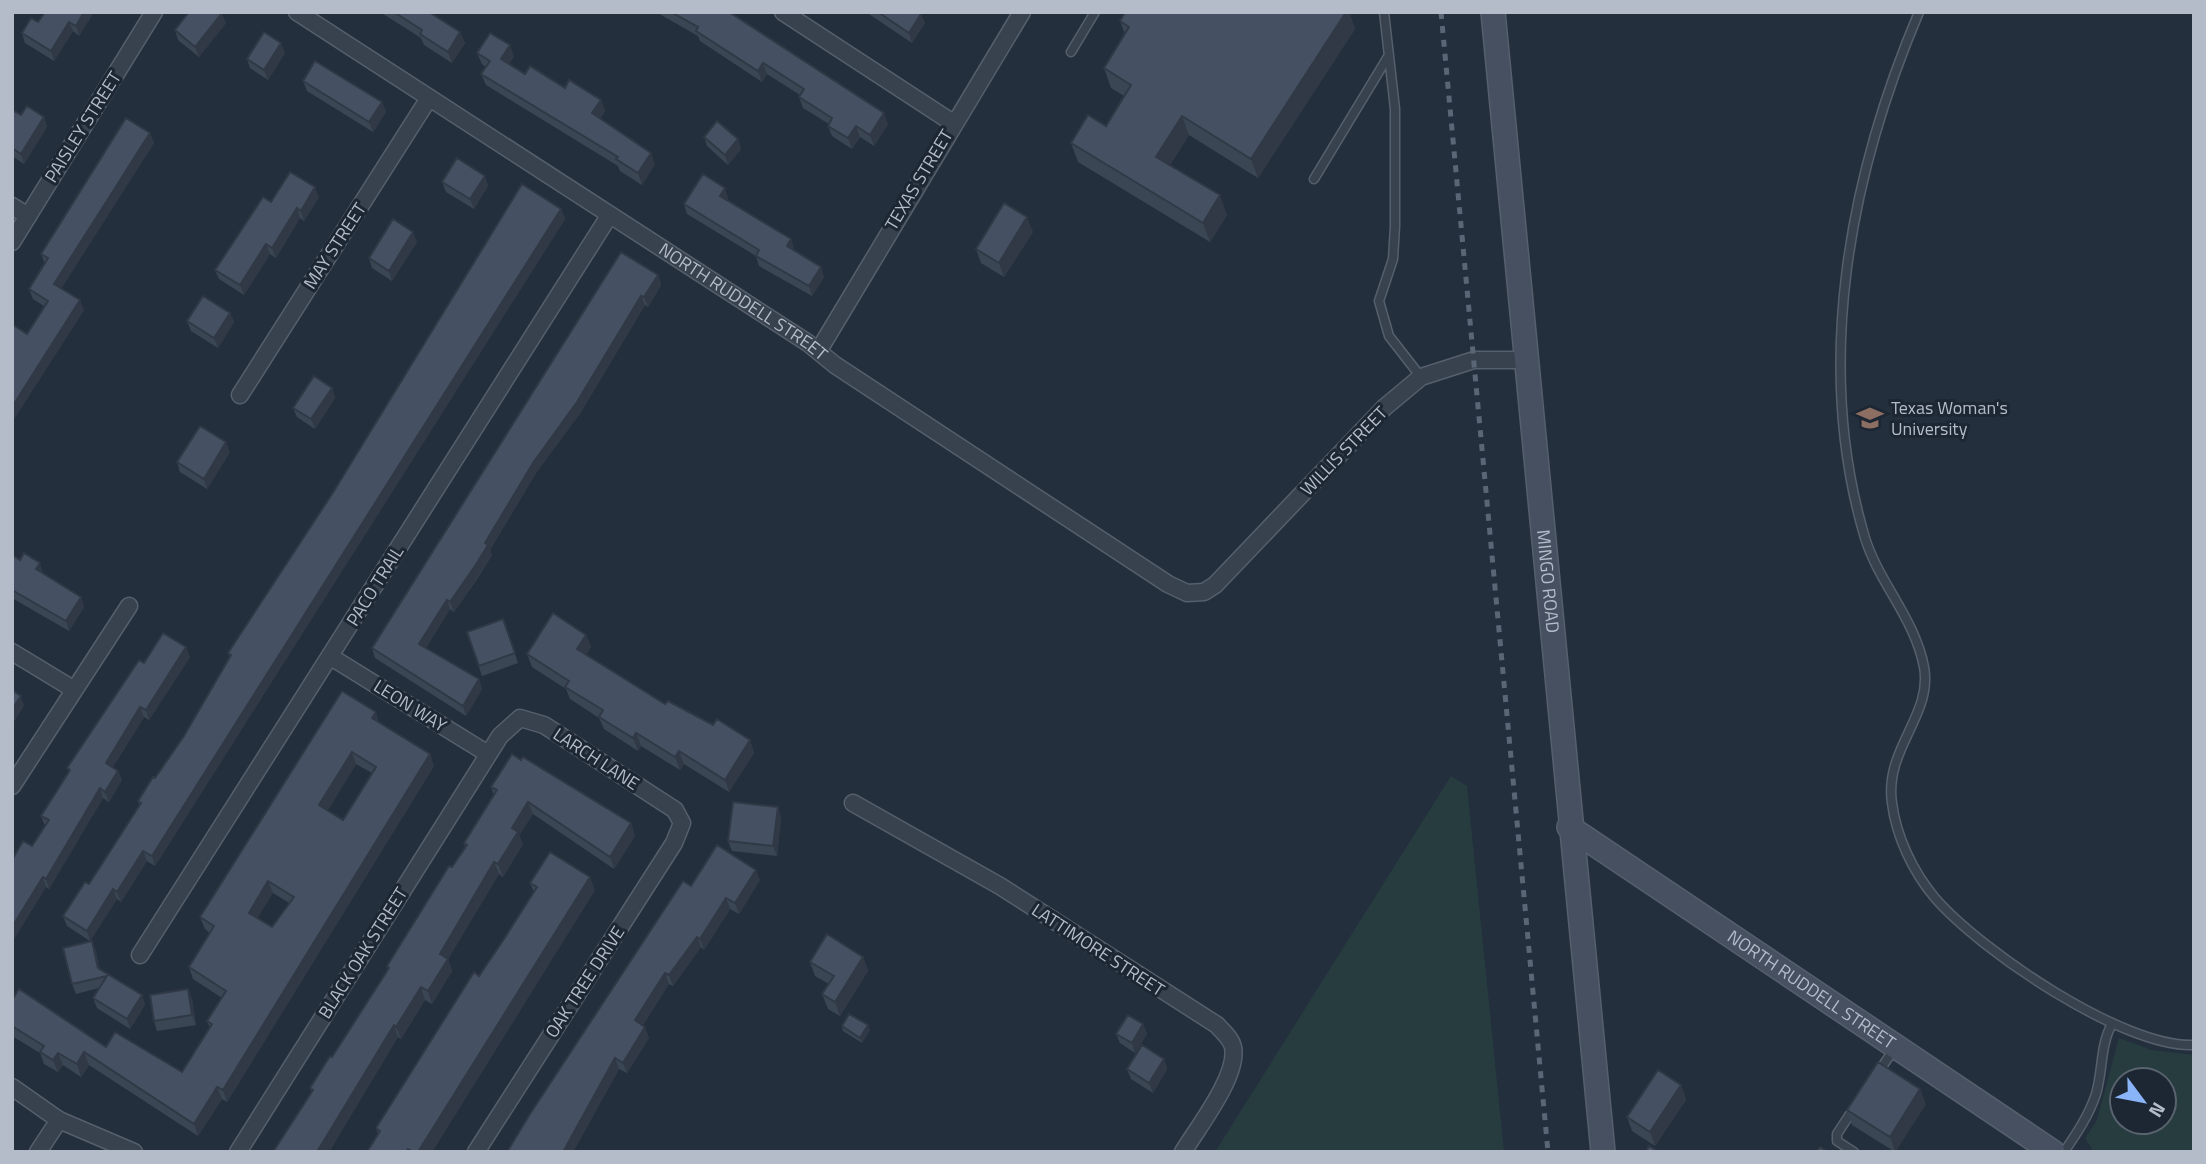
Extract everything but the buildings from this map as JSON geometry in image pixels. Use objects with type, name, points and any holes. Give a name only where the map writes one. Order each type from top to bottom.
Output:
[{"type":"street","name":"PAISLEY STREET","points":[[12,242],[154,12]]},
{"type":"street","name":"NORTH RUDDELL STREET","points":[[297,12],[819,350],[835,365],[1186,593]]},
{"type":"street","points":[[782,12],[953,123]]},
{"type":"street","name":"TEXAS STREET","points":[[819,350],[953,123],[1023,12]]},
{"type":"street","name":"MINGO ROAD","points":[[1493,12],[1528,360],[1569,827],[1603,1152]]},
{"type":"street","name":"MAY STREET","points":[[240,395],[429,98]]},
{"type":"street","points":[[12,206],[28,216]]},
{"type":"street","name":"PACO TRAIL","points":[[140,955],[609,216]]},
{"type":"street","name":"WILLIS STREET","points":[[1186,593],[1204,592],[1215,584],[1385,407],[1421,377],[1474,360],[1528,360]]},
{"type":"street","points":[[12,786],[129,606]]},
{"type":"street","points":[[12,652],[73,689]]},
{"type":"street","name":"LEON WAY","points":[[331,657],[488,754]]},
{"type":"street","name":"LARCH LANE","points":[[488,754],[500,736],[520,718],[544,725],[675,810]]},
{"type":"street","name":"BLACK OAK STREET","points":[[238,1152],[488,754]]},
{"type":"street","name":"LATTIMORE STREET","points":[[853,803],[1000,886],[1217,1025],[1231,1041],[1234,1050],[1231,1072],[1183,1152]]},
{"type":"street","name":"OAK TREE DRIVE","points":[[476,1152],[674,843],[682,823],[675,810]]},
{"type":"street","name":"NORTH RUDDELL STREET","points":[[1569,827],[2053,1152]]},
{"type":"street","points":[[12,1087],[59,1120],[134,1152]]},
{"type":"street","points":[[38,1152],[59,1120]]},
{"type":"lane","points":[[1071,52],[1095,12]]},
{"type":"lane","points":[[1384,12],[1395,109],[1395,226],[1393,259],[1378,301],[1389,336],[1421,377]]},
{"type":"lane","points":[[1919,12],[1884,98],[1863,175],[1854,216],[1842,337],[1843,413],[1854,497],[1866,542],[1907,620],[1925,673],[1924,690],[1915,718],[1892,768],[1892,804],[1909,856],[1920,877],[1961,925],[2056,991],[2112,1024],[2164,1042],[2194,1045]]},
{"type":"lane","points":[[1314,179],[1389,55]]},
{"type":"lane","points":[[2064,1152],[2084,1122],[2096,1093],[2107,1033],[2112,1024]]},
{"type":"lane","points":[[1872,1081],[1895,1048]]},
{"type":"lane","points":[[1854,1152],[1837,1141],[1837,1134],[1857,1103]]},
{"type":"green space","points":[[1451,776],[1467,786],[1504,1152],[1215,1152]]},
{"type":"green space","points":[[2119,1038],[2152,1050],[2194,1055],[2194,1152],[2094,1152],[2085,1138],[2097,1120],[2108,1079],[2108,1136],[2178,1136],[2178,1066],[2111,1066]]},
{"type":"railway","points":[[1441,12],[1548,1152]]},
{"type":"place","name":"Texas Woman's University","points":[[1870,418]]}]
